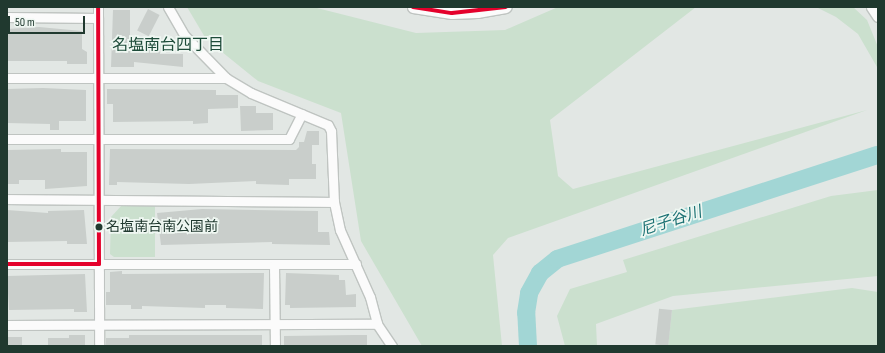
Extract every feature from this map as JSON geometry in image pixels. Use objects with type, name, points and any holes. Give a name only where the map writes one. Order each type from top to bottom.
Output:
[{"type":"street","points":[[98,7],[99,346]]},
{"type":"street","points":[[168,7],[184,35],[226,78],[251,93],[322,121],[331,131],[334,202],[340,230],[370,297],[378,324],[392,346]]},
{"type":"street","points":[[413,7],[452,13],[477,12],[506,7]]},
{"type":"street","points":[[872,7],[878,16]]},
{"type":"street","points":[[7,17],[98,18]]},
{"type":"street","points":[[7,78],[226,78]]},
{"type":"street","points":[[7,139],[289,139],[302,114]]},
{"type":"street","points":[[7,199],[334,202]]},
{"type":"street","points":[[7,264],[356,264]]},
{"type":"street","points":[[274,265],[276,346]]},
{"type":"street","points":[[7,325],[276,326],[378,324]]},
{"type":"green space","points":[[187,7],[313,7],[416,33],[505,30],[558,7],[696,7],[550,120],[558,176],[573,189],[867,110],[508,238],[493,255],[502,346],[422,346],[361,241],[341,113],[258,81],[206,39]]},
{"type":"green space","points":[[816,7],[853,7],[867,20],[878,47],[877,67],[858,34],[836,17]]},
{"type":"green space","points":[[878,190],[878,276],[673,296],[596,324],[597,346],[565,346],[557,316],[570,289],[627,272],[623,260],[831,196]]},
{"type":"green space","points":[[122,205],[155,205],[155,257],[114,257],[110,254],[111,217]]},
{"type":"green space","points":[[852,288],[878,292],[878,346],[668,346],[672,310]]},
{"type":"building","points":[[148,9],[160,15],[149,36],[137,30]]},
{"type":"building","points":[[113,10],[130,10],[130,49],[160,49],[160,54],[183,54],[183,67],[134,62],[134,67],[111,67]]},
{"type":"building","points":[[39,27],[82,31],[82,49],[87,52],[87,64],[67,64],[67,61],[7,61],[7,29]]},
{"type":"building","points":[[43,88],[86,90],[86,121],[59,121],[59,130],[50,130],[50,124],[7,123],[7,89]]},
{"type":"building","points":[[107,89],[216,90],[216,95],[238,95],[238,108],[208,109],[208,123],[193,124],[193,121],[113,122],[113,104],[107,104]]},
{"type":"building","points":[[240,106],[256,106],[256,113],[273,113],[273,130],[241,131]]},
{"type":"building","points":[[307,131],[319,131],[319,145],[312,145],[312,164],[316,164],[316,179],[289,179],[289,185],[256,184],[256,181],[189,184],[117,182],[117,185],[109,185],[110,149],[296,150],[299,147],[299,142],[304,142]]},
{"type":"building","points":[[61,149],[61,152],[87,152],[87,186],[45,189],[45,180],[19,180],[19,184],[8,184],[7,150]]},
{"type":"building","points":[[202,209],[318,211],[318,232],[329,232],[330,245],[272,244],[272,242],[161,245],[157,213]]},
{"type":"building","points":[[7,210],[48,213],[48,211],[84,210],[87,244],[67,244],[67,241],[7,242]]},
{"type":"building","points":[[122,271],[122,274],[264,273],[263,309],[226,308],[226,305],[205,305],[205,308],[142,306],[142,309],[131,309],[131,305],[106,305],[106,292],[110,292],[110,272]]},
{"type":"building","points":[[286,273],[339,275],[339,280],[345,280],[346,295],[356,294],[356,307],[290,308],[290,305],[285,305]]},
{"type":"building","points":[[85,274],[87,312],[74,312],[74,309],[9,310],[7,276]]},
{"type":"building","points":[[659,309],[672,310],[668,346],[655,344]]},
{"type":"building","points":[[69,335],[85,335],[85,346],[48,346],[48,338],[69,338]]},
{"type":"building","points":[[129,335],[262,335],[262,346],[106,346],[106,338],[129,338]]},
{"type":"building","points":[[367,335],[367,346],[284,346],[284,336]]},
{"type":"building","points":[[8,337],[22,337],[22,346],[8,346]]},
{"type":"waterway","name":"尼子谷川","points":[[528,346],[526,313],[529,293],[540,273],[557,259],[878,155]]},
{"type":"transit line","name":"50","points":[[7,264],[99,264],[98,7]]},
{"type":"transit line","name":"50","points":[[413,7],[452,13],[506,7]]},
{"type":"place","name":"名塩南台南公園前","points":[[99,227]]},
{"type":"district","name":"名塩南台四丁目","points":[[168,46]]}]
